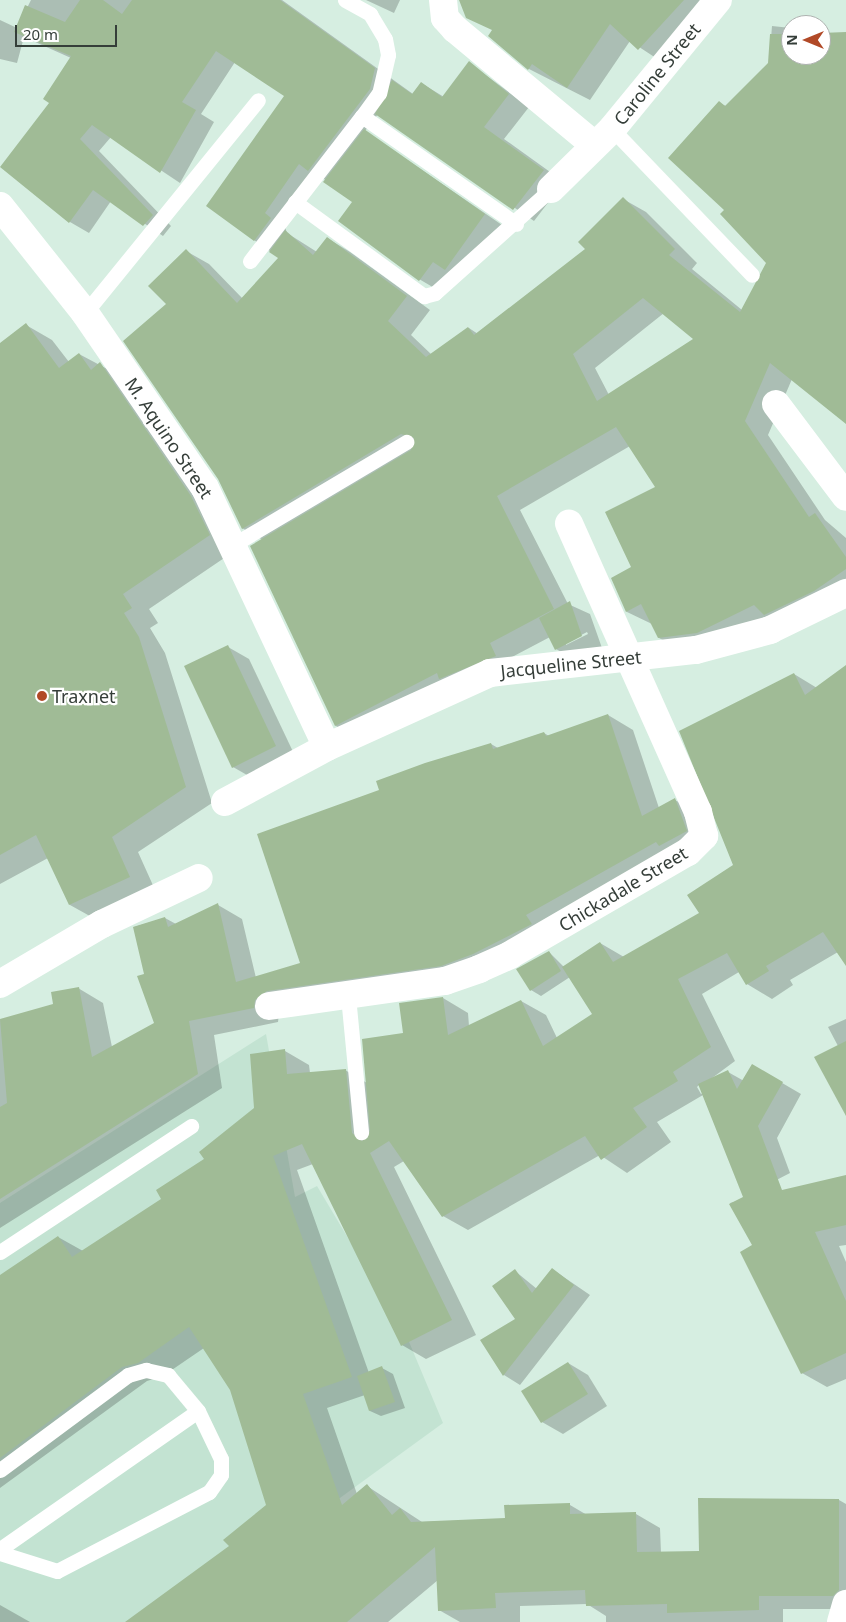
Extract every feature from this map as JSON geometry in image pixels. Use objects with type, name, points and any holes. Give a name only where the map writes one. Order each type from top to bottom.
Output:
[{"type":"street","points":[[443,0],[444,18],[455,29],[603,137]]},
{"type":"street","name":"Caroline Street","points":[[551,189],[603,137],[718,0]]},
{"type":"street","name":"M. Aquino Street","points":[[0,206],[86,314],[205,488],[326,747]]},
{"type":"street","points":[[776,404],[846,497]]},
{"type":"street","name":"Chickadale Street","points":[[269,1006],[444,981],[510,955],[688,852],[704,836],[698,812],[569,523]]},
{"type":"street","name":"Jacqueline Street","points":[[225,802],[326,747],[490,673],[696,650],[770,630],[846,594]]},
{"type":"street","points":[[0,984],[102,924],[199,878]]},
{"type":"street","points":[[841,1622],[846,1604]]},
{"type":"lane","points":[[250,261],[379,93],[388,56],[385,39],[370,14],[345,0]]},
{"type":"lane","points":[[86,314],[258,100]]},
{"type":"lane","points":[[362,116],[516,224]]},
{"type":"lane","points":[[603,137],[752,275]]},
{"type":"lane","points":[[295,202],[424,296],[435,293],[516,224],[551,189]]},
{"type":"lane","points":[[231,546],[406,442]]},
{"type":"lane","points":[[348,996],[361,1132]]},
{"type":"lane","points":[[0,1252],[192,1126]]},
{"type":"lane","points":[[0,1470],[128,1375],[146,1370],[168,1375],[198,1411],[220,1458],[220,1475],[209,1492],[57,1571],[0,1551]]},
{"type":"lane","points":[[0,1551],[198,1411]]},
{"type":"shaded area","points":[[266,1034],[295,1197],[317,1186],[407,1337],[443,1423],[333,1503],[262,1622],[0,1622],[0,1203]]},
{"type":"building","points":[[80,0],[103,0],[122,14],[132,0],[280,0],[375,68],[370,89],[308,171],[299,164],[265,213],[271,218],[254,241],[206,206],[284,96],[216,51],[182,102],[196,110],[160,173],[92,125],[80,139],[153,215],[143,226],[93,190],[69,223],[0,167],[49,103],[43,99],[71,56],[14,32],[25,5],[65,22]]},
{"type":"building","points":[[459,0],[684,0],[638,50],[610,24],[567,88],[532,64],[528,70],[488,36],[492,30],[466,18]]},
{"type":"building","points":[[846,32],[846,424],[770,363],[745,421],[809,517],[815,513],[846,557],[846,569],[814,591],[764,615],[754,605],[697,633],[658,638],[641,604],[626,612],[611,578],[631,567],[605,512],[655,487],[616,427],[497,496],[554,609],[490,643],[496,656],[439,679],[437,673],[335,726],[250,546],[411,450],[414,438],[401,434],[242,529],[218,479],[123,341],[166,304],[148,286],[186,249],[237,303],[278,258],[269,252],[285,230],[313,255],[327,237],[407,296],[388,321],[426,357],[468,327],[474,335],[585,249],[578,242],[623,197],[675,249],[669,255],[740,312],[766,263],[720,214],[724,210],[668,158],[719,101],[725,106],[768,63],[770,34],[781,34],[781,65],[831,65],[831,33]],"holes":[[[643,298],[693,339],[597,401],[573,354]]]},
{"type":"building","points":[[469,61],[509,94],[484,127],[544,170],[513,210],[375,114],[392,80],[412,94],[421,82],[442,97]]},
{"type":"building","points":[[364,129],[485,214],[445,270],[433,262],[419,281],[338,221],[352,202],[323,182]]},
{"type":"building","points":[[26,323],[59,368],[79,353],[91,370],[100,362],[191,496],[210,535],[123,594],[132,608],[124,613],[139,637],[186,787],[112,837],[130,877],[69,905],[36,835],[0,855],[0,343]]},
{"type":"building","points":[[570,601],[582,636],[555,650],[539,618]]},
{"type":"building","points":[[228,645],[276,746],[232,768],[184,666]]},
{"type":"building","points":[[846,665],[846,966],[823,932],[766,966],[769,971],[746,985],[727,953],[678,979],[711,1047],[673,1072],[678,1081],[633,1108],[647,1127],[601,1160],[585,1136],[442,1217],[389,1141],[370,1153],[452,1320],[401,1346],[302,1144],[273,1156],[352,1377],[303,1394],[342,1505],[367,1484],[392,1515],[400,1508],[411,1522],[505,1518],[504,1505],[570,1503],[570,1514],[636,1512],[637,1552],[699,1551],[698,1498],[839,1499],[839,1590],[833,1596],[759,1596],[759,1610],[667,1613],[667,1604],[586,1606],[585,1590],[495,1593],[496,1608],[438,1611],[435,1547],[347,1622],[125,1622],[229,1546],[223,1540],[266,1505],[230,1390],[189,1327],[138,1363],[122,1367],[0,1458],[0,1275],[58,1236],[72,1257],[161,1199],[156,1190],[204,1159],[199,1152],[254,1108],[250,1054],[285,1049],[287,1074],[346,1069],[352,1133],[362,1141],[370,1131],[362,1039],[403,1033],[399,1003],[443,997],[448,1035],[521,1000],[543,1046],[592,1014],[562,967],[600,942],[613,962],[699,913],[687,895],[733,865],[679,731],[794,673],[805,695]]},
{"type":"building","points":[[608,714],[642,816],[675,798],[687,831],[659,846],[656,842],[526,915],[532,924],[473,954],[441,966],[267,991],[255,1000],[254,1008],[189,1021],[198,1074],[0,1199],[0,1107],[7,1103],[0,1019],[53,1004],[51,992],[79,987],[92,1057],[154,1023],[137,976],[144,974],[133,927],[165,917],[168,927],[218,903],[236,982],[300,963],[257,834],[379,790],[376,781],[425,763],[491,743],[493,749],[544,732],[546,736]]},
{"type":"building","points":[[549,951],[561,971],[530,991],[516,969]]},
{"type":"building","points":[[846,1041],[846,1116],[814,1057]]},
{"type":"building","points":[[752,1064],[783,1082],[758,1126],[782,1190],[846,1175],[846,1225],[815,1232],[846,1301],[846,1353],[801,1374],[740,1252],[752,1245],[729,1204],[743,1197],[698,1084],[728,1070],[737,1089]]},
{"type":"building","points":[[552,1268],[574,1285],[503,1376],[480,1340],[515,1319],[492,1286],[515,1269],[532,1293]]},
{"type":"building","points":[[568,1362],[588,1394],[541,1423],[521,1391]]},
{"type":"building","points":[[382,1366],[395,1402],[369,1411],[357,1376]]},
{"type":"place","name":"Traxnet","points":[[42,696]]}]
